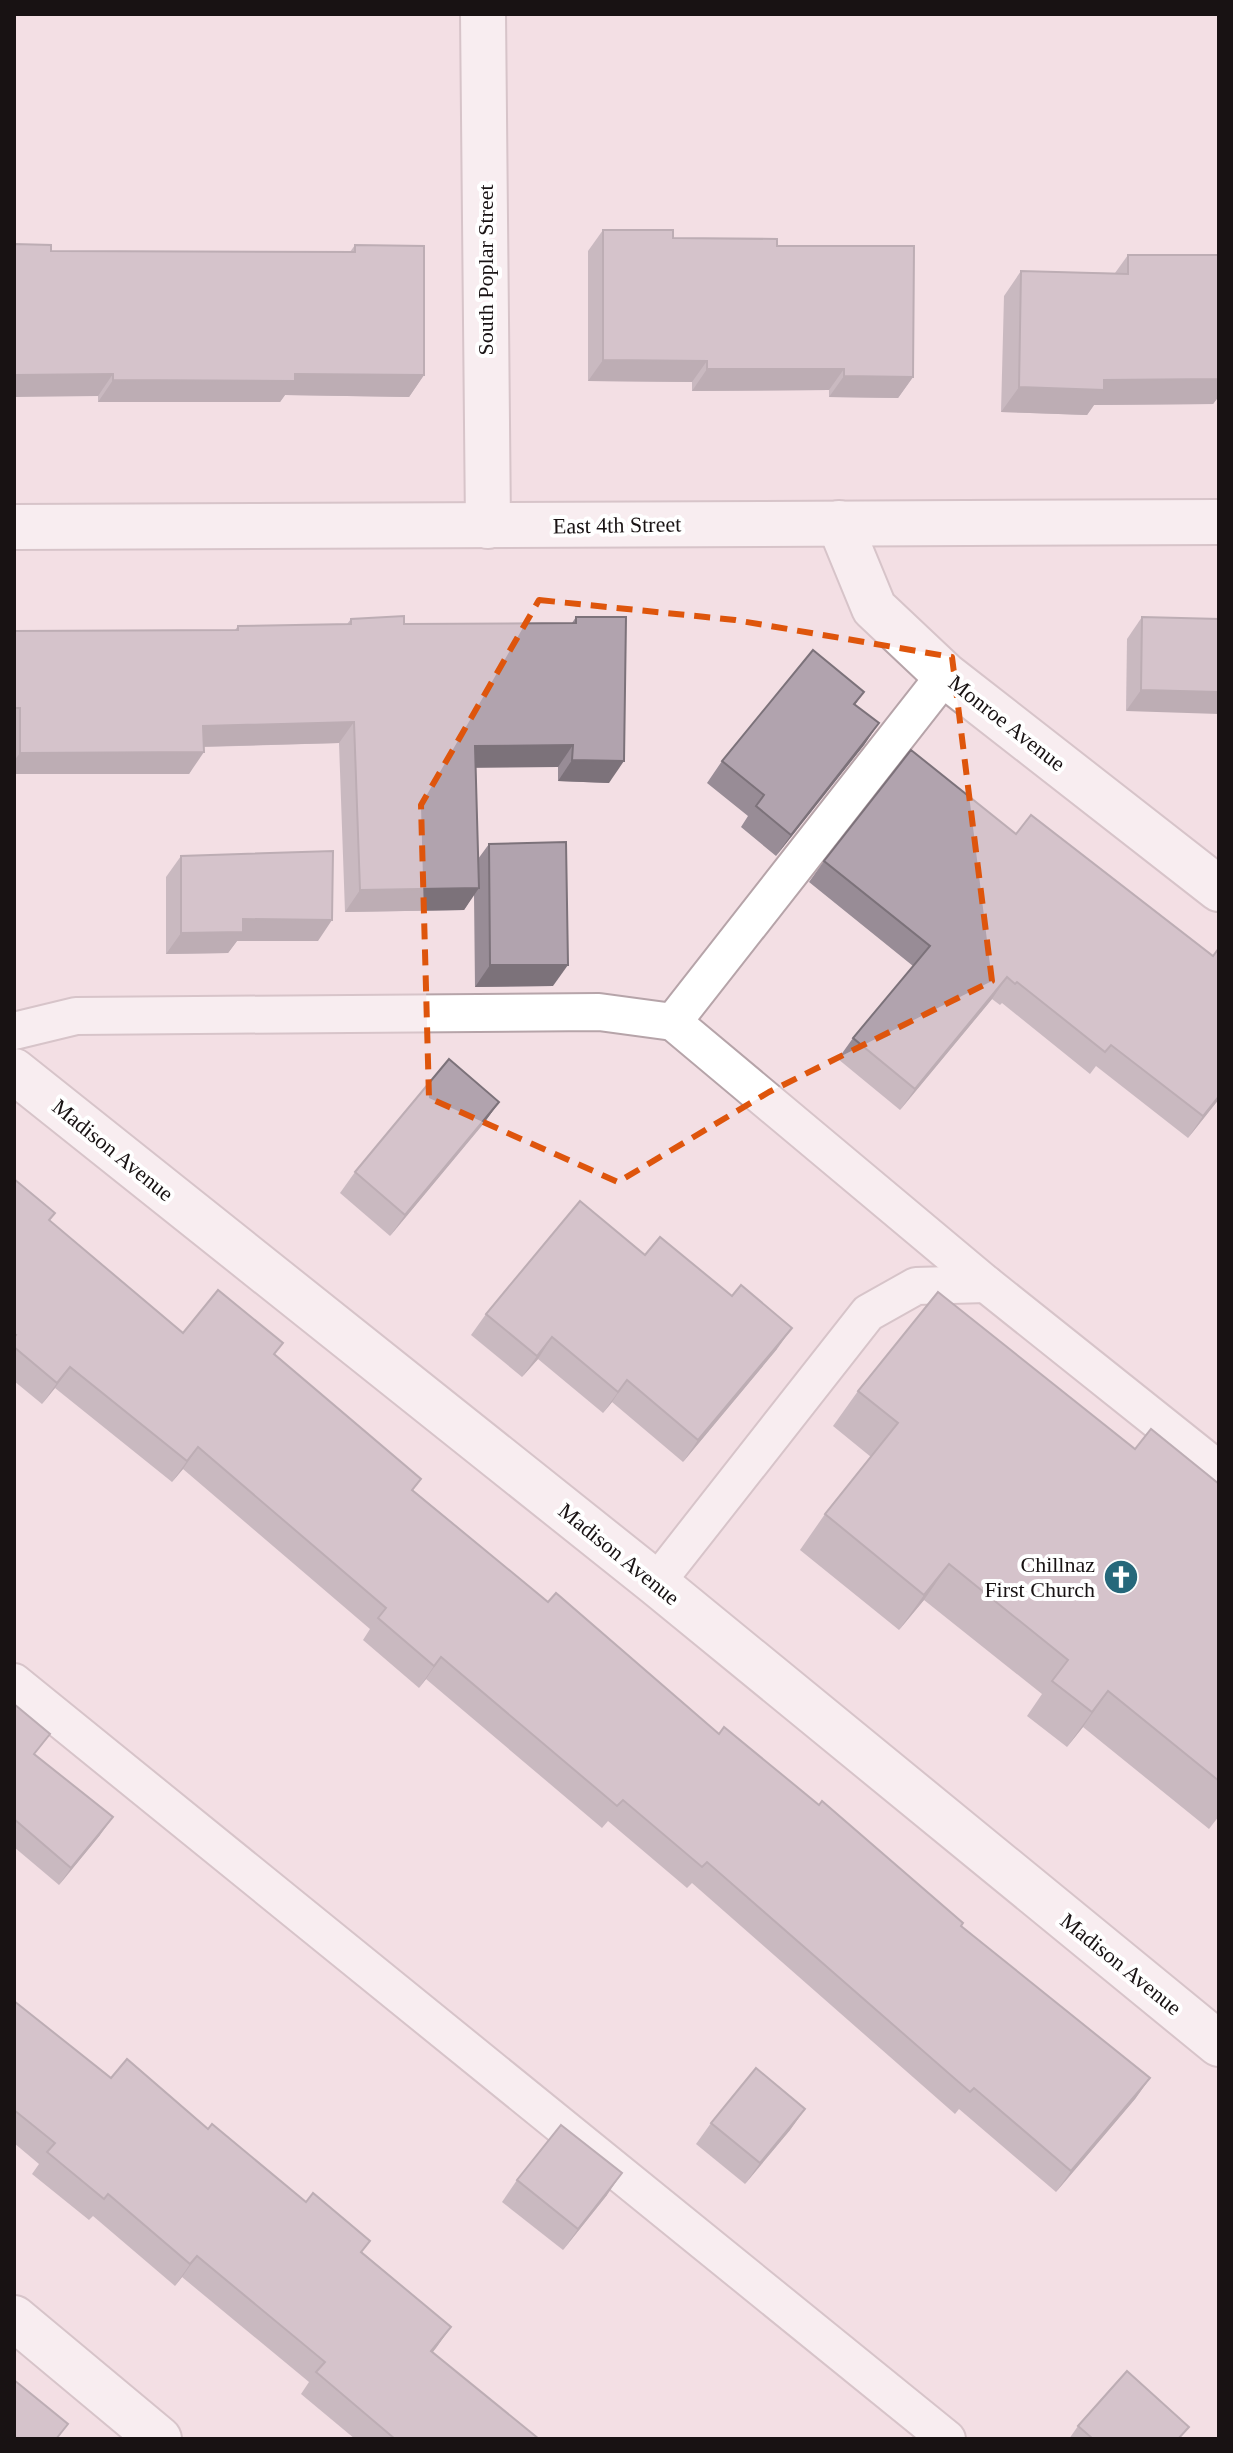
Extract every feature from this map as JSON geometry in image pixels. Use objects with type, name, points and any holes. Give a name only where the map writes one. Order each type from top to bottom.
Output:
[{"type":"street","name":"South Poplar Street","points":[[483,14],[488,526]]},
{"type":"street","name":"East 4th Street","points":[[14,527],[1219,522]]},
{"type":"street","name":"Monroe Avenue","points":[[839,523],[874,608],[945,675],[1219,889]]},
{"type":"street","name":"Madison Avenue","points":[[14,1071],[656,1583],[1219,2044]]},
{"type":"street","points":[[14,2318],[159,2439]]},
{"type":"lane","points":[[673,1022],[945,675]]},
{"type":"lane","points":[[14,1031],[76,1016],[599,1012],[673,1022],[986,1284],[1219,1470]]},
{"type":"lane","points":[[656,1583],[868,1313],[916,1286],[986,1284]]},
{"type":"lane","points":[[14,1682],[947,2439]]},
{"type":"highlighted area","points":[[539,600],[735,620],[952,657],[992,981],[769,1092],[618,1182],[429,1098],[421,805]]},
{"type":"building","points":[[603,230],[673,230],[673,238],[777,239],[777,246],[914,246],[913,377],[844,376],[844,369],[707,369],[707,361],[603,360]]},
{"type":"building","points":[[14,244],[51,245],[51,251],[355,252],[355,245],[424,246],[424,375],[295,374],[295,381],[113,380],[113,374],[14,375]]},
{"type":"building","points":[[1128,255],[1219,255],[1219,379],[1104,380],[1104,390],[1019,387],[1021,271],[1128,274]]},
{"type":"building","points":[[404,616],[404,624],[576,623],[576,617],[626,617],[624,761],[572,760],[573,745],[475,746],[479,888],[360,890],[354,722],[203,726],[204,752],[20,753],[20,708],[14,708],[14,631],[238,630],[238,626],[351,624],[351,619]]},
{"type":"building","points":[[1142,617],[1219,619],[1219,692],[1141,690]]},
{"type":"building","points":[[813,650],[864,692],[854,704],[879,723],[791,835],[756,806],[764,795],[722,761]]},
{"type":"building","points":[[911,750],[1016,834],[1031,815],[1213,956],[1219,948],[1219,1096],[1203,1116],[1111,1045],[1105,1052],[1007,977],[915,1089],[853,1038],[930,946],[824,861]]},
{"type":"building","points":[[566,842],[568,965],[490,965],[489,844]]},
{"type":"building","points":[[333,851],[332,920],[243,919],[243,932],[181,933],[181,856]]},
{"type":"building","points":[[449,1059],[499,1102],[405,1215],[355,1172]]},
{"type":"building","points":[[14,1179],[55,1213],[49,1220],[183,1333],[218,1290],[283,1343],[274,1354],[421,1479],[412,1490],[548,1602],[556,1593],[719,1734],[724,1727],[819,1805],[822,1801],[963,1923],[961,1926],[1150,2078],[1071,2171],[974,2088],[970,2092],[707,1862],[702,1867],[623,1800],[617,1806],[441,1657],[434,1666],[378,1618],[386,1608],[198,1447],[187,1461],[70,1367],[57,1383],[14,1347]]},
{"type":"building","points":[[580,1201],[645,1255],[660,1237],[732,1296],[741,1285],[792,1328],[698,1440],[627,1380],[618,1392],[552,1337],[537,1356],[486,1314]]},
{"type":"building","name":"Chillnaz First Church","points":[[938,1292],[1135,1449],[1151,1429],[1219,1484],[1219,1781],[1108,1691],[1092,1712],[1052,1681],[1068,1660],[949,1564],[924,1595],[825,1514],[898,1423],[858,1391]]},
{"type":"building","points":[[14,1704],[50,1734],[34,1754],[113,1817],[71,1868],[14,1819]]},
{"type":"building","points":[[14,2001],[111,2078],[127,2059],[208,2129],[212,2124],[306,2202],[313,2193],[370,2241],[361,2252],[451,2327],[431,2351],[539,2439],[395,2439],[316,2372],[325,2362],[197,2256],[190,2264],[108,2194],[104,2199],[47,2152],[55,2143],[14,2110]]},
{"type":"building","points":[[756,2068],[805,2109],[760,2163],[711,2123]]},
{"type":"building","points":[[561,2125],[622,2173],[578,2229],[517,2180]]},
{"type":"building","points":[[1127,2371],[1189,2427],[1178,2439],[1093,2439],[1078,2426]]},
{"type":"building","points":[[14,2380],[68,2424],[56,2439],[14,2439]]},
{"type":"place","name":"Chillnaz First Church","points":[[1121,1577]]}]
